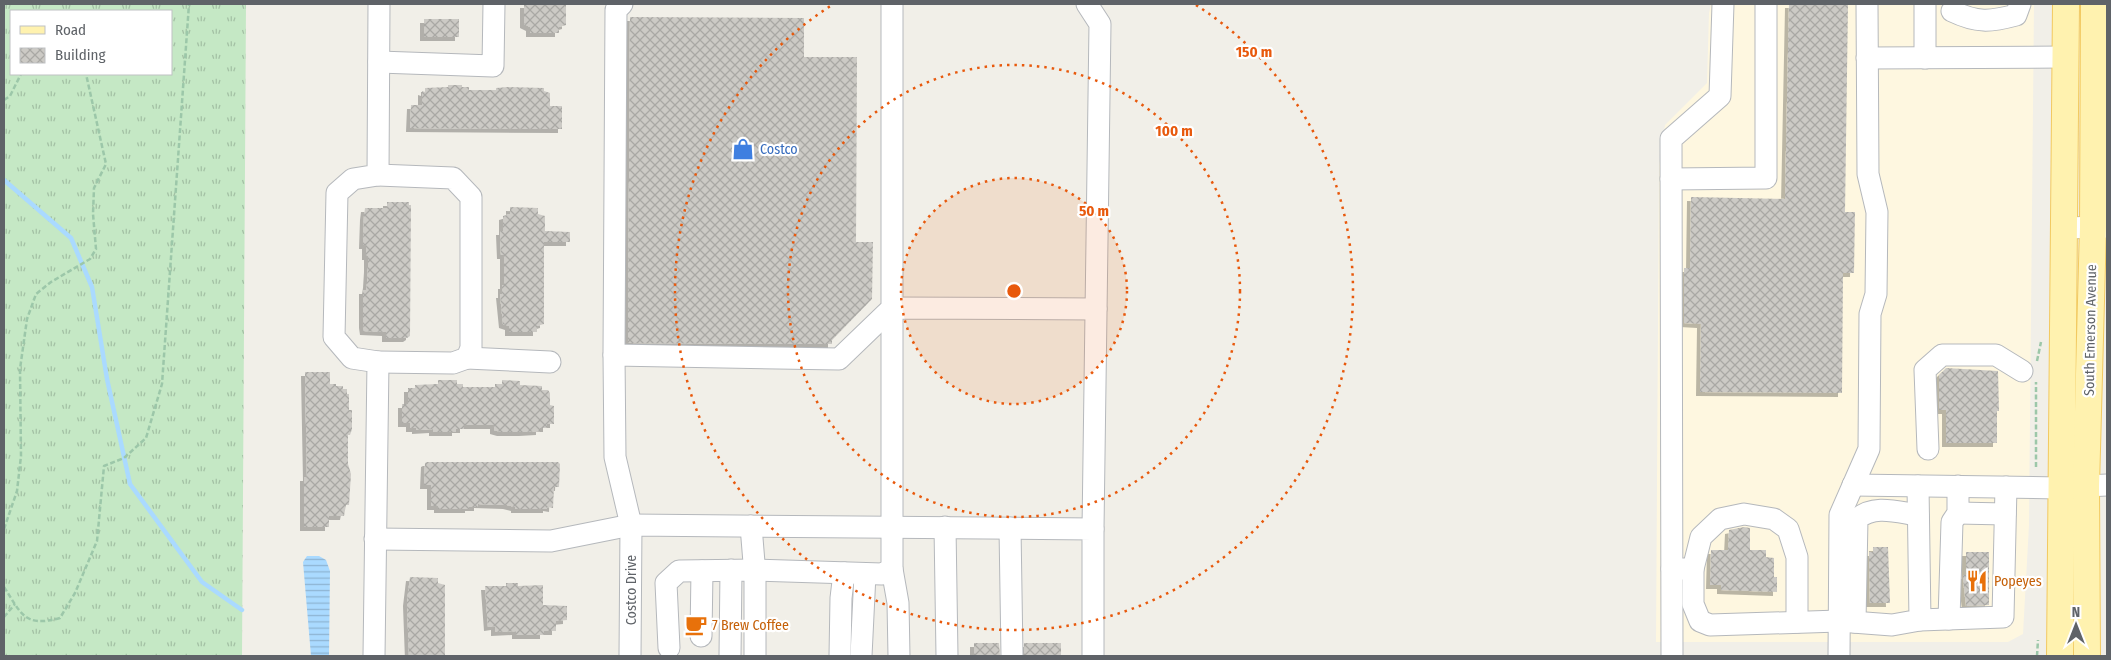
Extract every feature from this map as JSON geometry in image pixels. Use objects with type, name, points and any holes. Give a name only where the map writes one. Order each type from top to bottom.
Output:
[{"type":"main road","name":"South Emerson Avenue","points":[[2060,656],[2060,488],[2066,4]]},
{"type":"main road","name":"South Emerson Avenue","points":[[2087,656],[2097,485],[2100,227],[2094,4]]},
{"type":"street","points":[[378,175],[379,4]]},
{"type":"street","points":[[379,62],[493,66],[494,4]]},
{"type":"street","name":"Costco Drive","points":[[622,4],[616,10],[615,457],[631,525],[630,656]]},
{"type":"street","points":[[892,4],[892,569],[898,603],[900,656]]},
{"type":"street","points":[[1087,4],[1100,24],[1093,656]]},
{"type":"street","points":[[1672,656],[1671,139],[1720,96],[1723,4]]},
{"type":"street","points":[[1671,179],[1766,178],[1766,4]]},
{"type":"street","points":[[1847,622],[1840,515],[1869,449],[1870,314],[1876,294],[1877,212],[1868,174],[1867,4]]},
{"type":"street","points":[[1924,58],[1925,7],[1952,7],[1971,20],[1995,21],[2016,15],[2020,4]]},
{"type":"street","points":[[1867,58],[2065,57]]},
{"type":"street","points":[[467,358],[470,348],[472,197],[453,178],[378,175],[353,178],[337,193],[334,337],[352,358],[378,362],[453,363],[467,358],[550,362]]},
{"type":"street","points":[[2063,228],[2100,227]]},
{"type":"street","points":[[614,355],[839,359],[892,308],[1096,309]]},
{"type":"street","points":[[1928,449],[1925,370],[1942,355],[1996,356],[2022,371]]},
{"type":"street","points":[[374,656],[378,362]]},
{"type":"street","points":[[1853,485],[2060,488]]},
{"type":"street","points":[[1918,486],[1920,620]]},
{"type":"street","points":[[1949,619],[1952,522],[1958,513],[1958,486]]},
{"type":"street","points":[[1797,622],[1797,557],[1788,529],[1774,519],[1744,514],[1720,519],[1701,537],[1693,569],[1693,604],[1700,621],[1710,625],[1847,622],[1892,625],[1920,620],[2003,616],[2006,486]]},
{"type":"street","points":[[1839,656],[1847,622],[1857,519],[1865,512],[1873,510],[1918,515]]},
{"type":"street","points":[[1958,513],[2005,514]]},
{"type":"street","points":[[375,539],[551,541],[631,525],[1093,529]]},
{"type":"street","points":[[751,526],[754,570],[755,656]]},
{"type":"street","points":[[945,527],[947,656]]},
{"type":"street","points":[[1010,528],[1012,656]]},
{"type":"street","points":[[668,648],[666,583],[679,571],[754,570],[882,574],[892,569]]},
{"type":"street","points":[[1672,569],[1693,569]]},
{"type":"street","points":[[730,656],[731,570]]},
{"type":"street","points":[[701,636],[702,571]]},
{"type":"street","points":[[840,656],[841,598],[844,573]]},
{"type":"street","points":[[861,656],[865,574]]},
{"type":"path","points":[[4,587],[22,615],[41,623],[60,618],[75,593],[97,541],[104,466],[124,458],[146,438],[162,384],[189,4]]},
{"type":"path","points":[[4,100],[10,96],[20,75]]},
{"type":"path","points":[[4,529],[17,491],[22,456],[20,369],[27,319],[36,294],[90,259],[96,249],[93,214],[94,188],[106,164],[86,75]]},
{"type":"path","points":[[4,617],[15,604]]},
{"type":"shaded area","points":[[1711,4],[2034,4],[2029,525],[2023,634],[2008,642],[1656,642],[1659,166],[1665,125],[1707,83],[1709,13]]},
{"type":"green space","points":[[4,4],[246,4],[242,656],[4,656]]},
{"type":"water","points":[[307,556],[319,556],[326,560],[330,571],[329,656],[311,656],[303,562]]},
{"type":"building","points":[[524,4],[566,4],[566,25],[559,27],[559,33],[530,33],[530,27],[524,24]]},
{"type":"building","points":[[1789,4],[1848,4],[1845,212],[1855,212],[1854,273],[1843,273],[1842,393],[1700,392],[1701,324],[1684,323],[1684,268],[1690,268],[1691,197],[1785,199]]},
{"type":"building","name":"Costco","points":[[630,17],[804,18],[804,57],[857,57],[856,242],[873,242],[872,299],[832,340],[832,344],[628,343]]},
{"type":"building","points":[[424,19],[459,19],[459,37],[424,37]]},
{"type":"building","points":[[448,85],[462,85],[462,87],[469,87],[469,90],[496,90],[496,88],[508,87],[544,88],[544,91],[550,93],[550,106],[562,106],[562,129],[410,128],[411,105],[422,105],[422,91],[425,92],[425,88],[448,87]]},
{"type":"building","points":[[387,202],[409,202],[409,205],[411,205],[410,336],[407,338],[386,338],[386,332],[364,331],[363,290],[366,290],[368,268],[366,245],[363,245],[365,208],[387,208]]},
{"type":"building","points":[[510,207],[538,208],[538,214],[545,216],[545,231],[570,232],[570,242],[544,242],[544,324],[537,326],[537,332],[509,332],[509,326],[503,324],[500,294],[502,294],[502,285],[504,285],[504,255],[501,255],[500,231],[503,231],[503,216],[510,214]]},
{"type":"building","points":[[1946,368],[1998,371],[1999,411],[1997,411],[1997,443],[1946,443],[1946,410],[1939,410],[1939,375]]},
{"type":"building","points":[[305,372],[330,372],[330,384],[343,386],[343,389],[347,389],[347,394],[349,394],[349,410],[352,410],[352,429],[350,435],[348,435],[348,464],[351,474],[349,505],[346,505],[344,516],[329,516],[329,527],[304,527],[304,477],[307,477]]},
{"type":"building","points":[[438,380],[457,380],[457,384],[463,384],[463,387],[495,387],[495,384],[502,384],[502,380],[520,381],[520,385],[542,386],[542,390],[548,390],[550,393],[550,405],[554,406],[554,424],[547,424],[547,428],[540,428],[540,431],[501,432],[494,430],[494,425],[464,425],[464,429],[456,429],[456,432],[433,432],[433,429],[416,430],[416,428],[410,428],[410,423],[402,423],[402,404],[408,404],[408,388],[415,388],[415,385],[438,384]]},
{"type":"building","points":[[558,462],[560,464],[559,487],[554,487],[553,508],[515,509],[515,507],[507,505],[478,504],[478,507],[469,507],[469,509],[438,509],[438,506],[431,506],[431,485],[424,485],[425,463]]},
{"type":"building","points":[[1744,527],[1750,528],[1750,550],[1766,550],[1766,557],[1774,558],[1774,577],[1777,577],[1777,592],[1721,590],[1721,585],[1710,585],[1711,550],[1728,550],[1729,530]]},
{"type":"building","points":[[1873,547],[1888,547],[1890,603],[1870,603],[1869,552],[1873,552]]},
{"type":"building","name":"Popeyes","points":[[1966,552],[1989,552],[1989,605],[1966,606],[1963,575],[1966,575]]},
{"type":"building","points":[[410,577],[438,578],[438,583],[445,585],[445,655],[443,656],[409,656],[407,602]]},
{"type":"building","points":[[506,583],[518,583],[518,586],[543,585],[543,605],[567,606],[567,620],[556,621],[556,631],[544,631],[544,635],[516,635],[516,631],[495,632],[495,626],[488,627],[485,586],[506,586]]},
{"type":"building","points":[[974,643],[999,643],[1000,656],[974,656]]},
{"type":"building","points":[[1024,643],[1061,643],[1061,656],[1024,656]]},
{"type":"waterway","points":[[4,180],[71,238],[92,287],[107,379],[130,484],[202,582],[242,610]]},
{"type":"place","name":"Costco","points":[[743,149]]},
{"type":"place","name":"Popeyes","points":[[1977,581]]},
{"type":"place","name":"7 Brew Coffee","points":[[696,625]]}]
